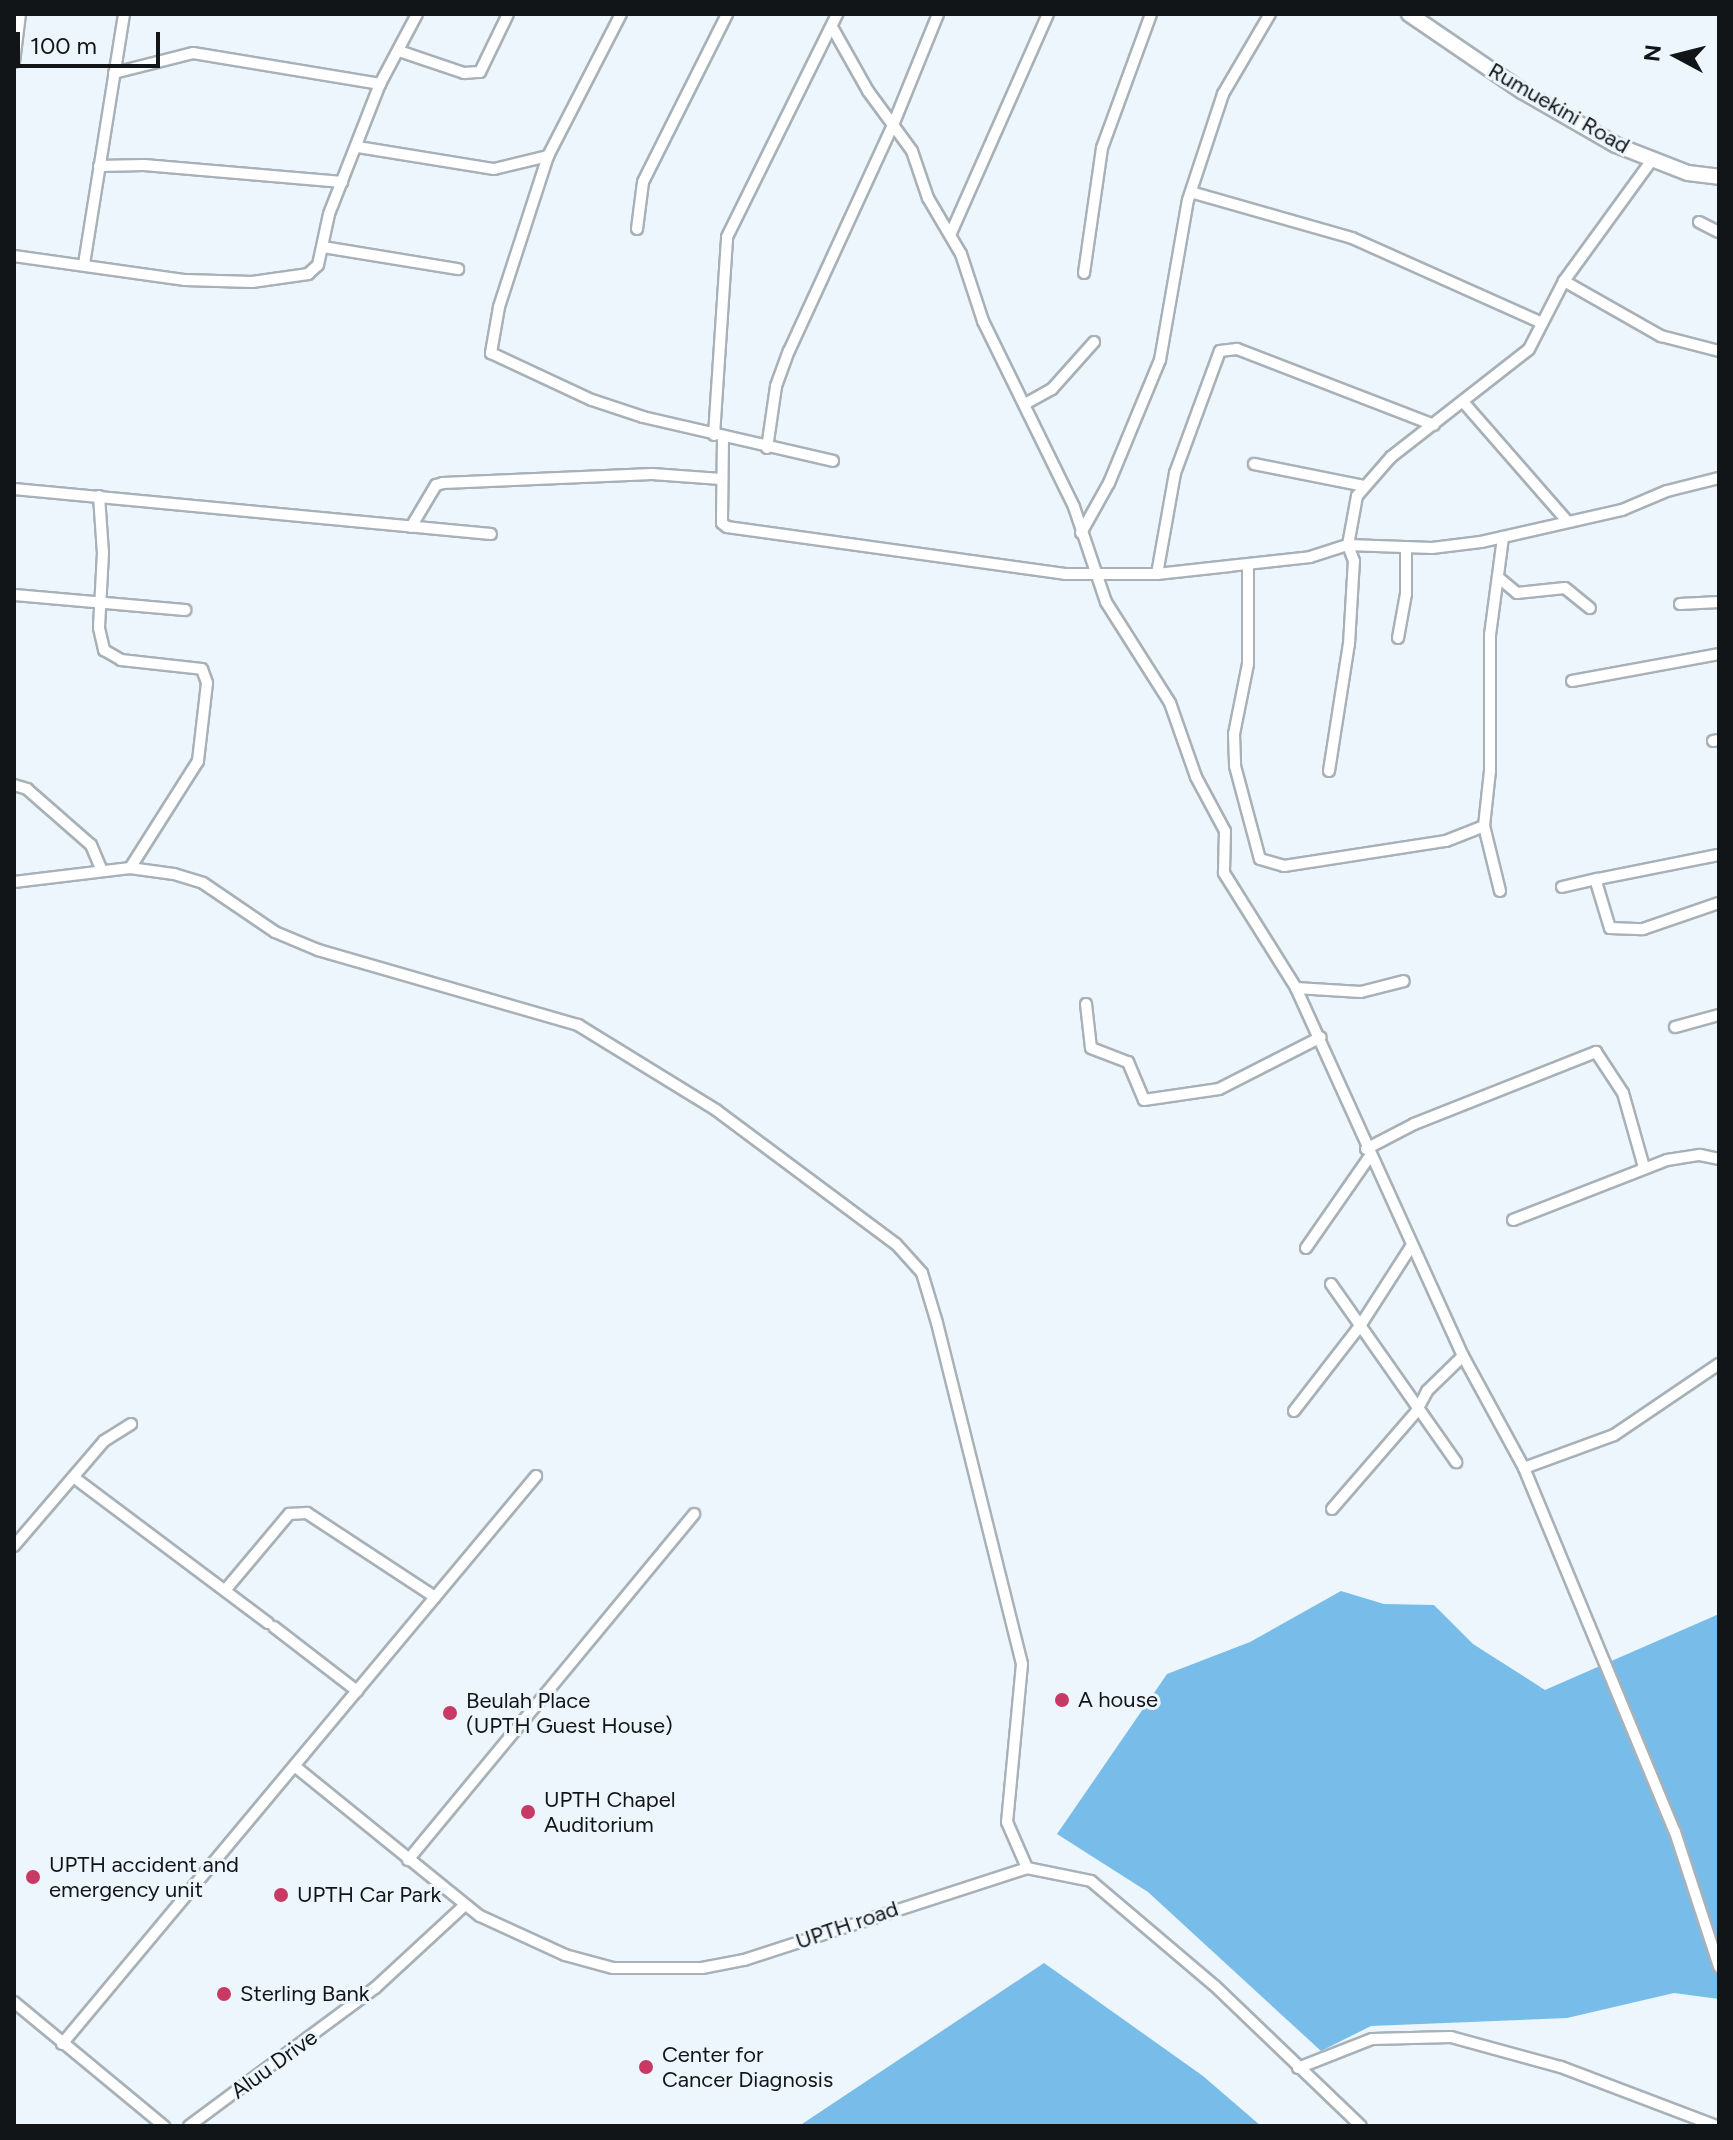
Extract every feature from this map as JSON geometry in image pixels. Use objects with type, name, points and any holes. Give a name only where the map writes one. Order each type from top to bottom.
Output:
[{"type":"street","points":[[14,62],[20,14]]},
{"type":"street","points":[[84,264],[124,14]]},
{"type":"street","points":[[14,256],[185,280],[252,282],[308,274],[318,265],[342,182],[380,84],[417,14]]},
{"type":"street","points":[[399,51],[464,73],[480,72],[508,14]]},
{"type":"street","points":[[621,14],[548,156],[499,307],[491,353],[592,400],[718,436],[833,461]]},
{"type":"street","points":[[637,229],[640,188],[727,14]]},
{"type":"street","points":[[837,14],[727,237],[718,436],[722,523],[727,527],[896,553],[991,561],[1005,568],[1157,574],[1310,557],[1348,545],[1406,547],[1503,537],[1622,510],[1667,491],[1719,478]]},
{"type":"street","points":[[767,448],[776,386],[789,351],[893,125],[938,14]]},
{"type":"street","points":[[951,233],[1048,14]]},
{"type":"street","points":[[1084,273],[1102,148],[1151,14]]},
{"type":"street","points":[[1081,533],[1109,483],[1160,360],[1188,200],[1194,193],[1223,94],[1270,14]]},
{"type":"street","name":"Rumuekini Road","points":[[1409,14],[1575,123],[1652,160],[1719,177]]},
{"type":"street","points":[[832,27],[912,151],[928,198],[951,233],[983,321],[1025,404],[1120,628],[1170,703],[1196,777],[1225,831],[1224,873],[1296,988],[1321,1037],[1368,1152],[1463,1356],[1524,1468],[1675,1832],[1719,1967]]},
{"type":"street","points":[[114,73],[193,53],[380,84]]},
{"type":"street","points":[[358,147],[494,169],[535,163],[548,156]]},
{"type":"street","points":[[1329,771],[1349,644],[1354,561],[1348,545],[1353,508],[1364,486],[1391,457],[1465,404],[1529,349],[1564,281],[1652,160]]},
{"type":"street","points":[[99,166],[144,165],[342,182]]},
{"type":"street","points":[[1194,193],[1206,192],[1352,238],[1542,323]]},
{"type":"street","points":[[1699,222],[1719,232]]},
{"type":"street","points":[[323,247],[458,269]]},
{"type":"street","points":[[1564,281],[1661,336],[1719,351]]},
{"type":"street","points":[[1025,404],[1052,389],[1094,342]]},
{"type":"street","points":[[1157,574],[1175,473],[1220,351],[1237,349],[1434,425]]},
{"type":"street","points":[[1465,404],[1567,521]]},
{"type":"street","points":[[1254,464],[1364,486]]},
{"type":"street","points":[[411,527],[436,485],[443,483],[652,474],[721,479]]},
{"type":"street","points":[[14,489],[491,534]]},
{"type":"street","points":[[99,496],[103,553],[100,642],[107,654],[202,669],[206,675],[198,761],[130,868]]},
{"type":"street","points":[[1500,891],[1484,826],[1490,771],[1490,635],[1503,537]]},
{"type":"street","points":[[1398,638],[1406,594],[1406,547]]},
{"type":"street","points":[[1248,566],[1248,664],[1234,734],[1235,766],[1260,859],[1284,866],[1446,841],[1484,826]]},
{"type":"street","points":[[1499,578],[1517,593],[1565,588],[1590,608]]},
{"type":"street","points":[[14,595],[185,610]]},
{"type":"street","points":[[1680,604],[1719,602]]},
{"type":"street","points":[[1572,681],[1719,654]]},
{"type":"street","points":[[14,785],[27,789],[91,845],[102,871]]},
{"type":"street","points":[[1562,887],[1718,855]]},
{"type":"street","points":[[14,882],[130,868],[203,883],[275,932],[318,950],[578,1025],[716,1110],[896,1244],[922,1273],[937,1323],[1022,1664],[1007,1822],[1027,1868]]},
{"type":"street","points":[[1598,879],[1610,928],[1643,929],[1719,903]]},
{"type":"street","points":[[1296,988],[1361,992],[1404,981]]},
{"type":"street","points":[[1086,1004],[1091,1048],[1128,1062],[1144,1100],[1219,1089],[1321,1037]]},
{"type":"street","points":[[1675,1027],[1719,1015]]},
{"type":"street","points":[[1306,1248],[1368,1152],[1414,1124],[1596,1052],[1623,1093],[1644,1167]]},
{"type":"street","points":[[1513,1220],[1644,1167],[1691,1155],[1719,1159]]},
{"type":"street","points":[[1294,1411],[1360,1326],[1412,1245]]},
{"type":"street","points":[[1331,1284],[1456,1462]]},
{"type":"street","points":[[1332,1509],[1418,1408],[1427,1391],[1463,1356]]},
{"type":"street","points":[[1524,1468],[1614,1435],[1719,1364]]},
{"type":"street","points":[[14,1546],[76,1479],[104,1441],[131,1424]]},
{"type":"street","points":[[62,2044],[297,1768],[536,1476]]},
{"type":"street","points":[[76,1479],[227,1588],[357,1691]]},
{"type":"street","points":[[227,1588],[289,1514],[307,1513],[435,1597]]},
{"type":"street","points":[[408,1860],[694,1514]]},
{"type":"street","name":"UPTH road","points":[[297,1768],[465,1905],[565,1955],[613,1968],[702,1968],[744,1960],[1027,1868],[1091,1881],[1215,1986],[1361,2126]]},
{"type":"street","name":"Aluu Drive","points":[[189,2126],[375,1988],[465,1905]]},
{"type":"street","points":[[14,2002],[164,2126]]},
{"type":"street","points":[[1298,2068],[1372,2039],[1451,2037],[1561,2067],[1716,2126]]},
{"type":"shaded area","points":[[1341,1591],[1384,1604],[1434,1605],[1473,1644],[1545,1690],[1719,1614],[1719,1999],[1674,1993],[1567,2018],[1371,2026],[1321,2051],[1148,1892],[1057,1834],[1167,1674],[1250,1642]]},
{"type":"shaded area","points":[[1044,1963],[1203,2076],[1261,2126],[799,2126]]},
{"type":"place","name":"A house","points":[[1062,1700]]},
{"type":"place","name":"Beulah Place (UPTH Guest House)","points":[[450,1713]]},
{"type":"place","name":"UPTH Chapel Auditorium","points":[[528,1812]]},
{"type":"place","name":"UPTH accident and emergency unit","points":[[33,1877]]},
{"type":"place","name":"UPTH Car Park","points":[[281,1895]]},
{"type":"place","name":"Sterling Bank","points":[[224,1994]]},
{"type":"place","name":"Center for Cancer Diagnosis","points":[[646,2067]]}]
